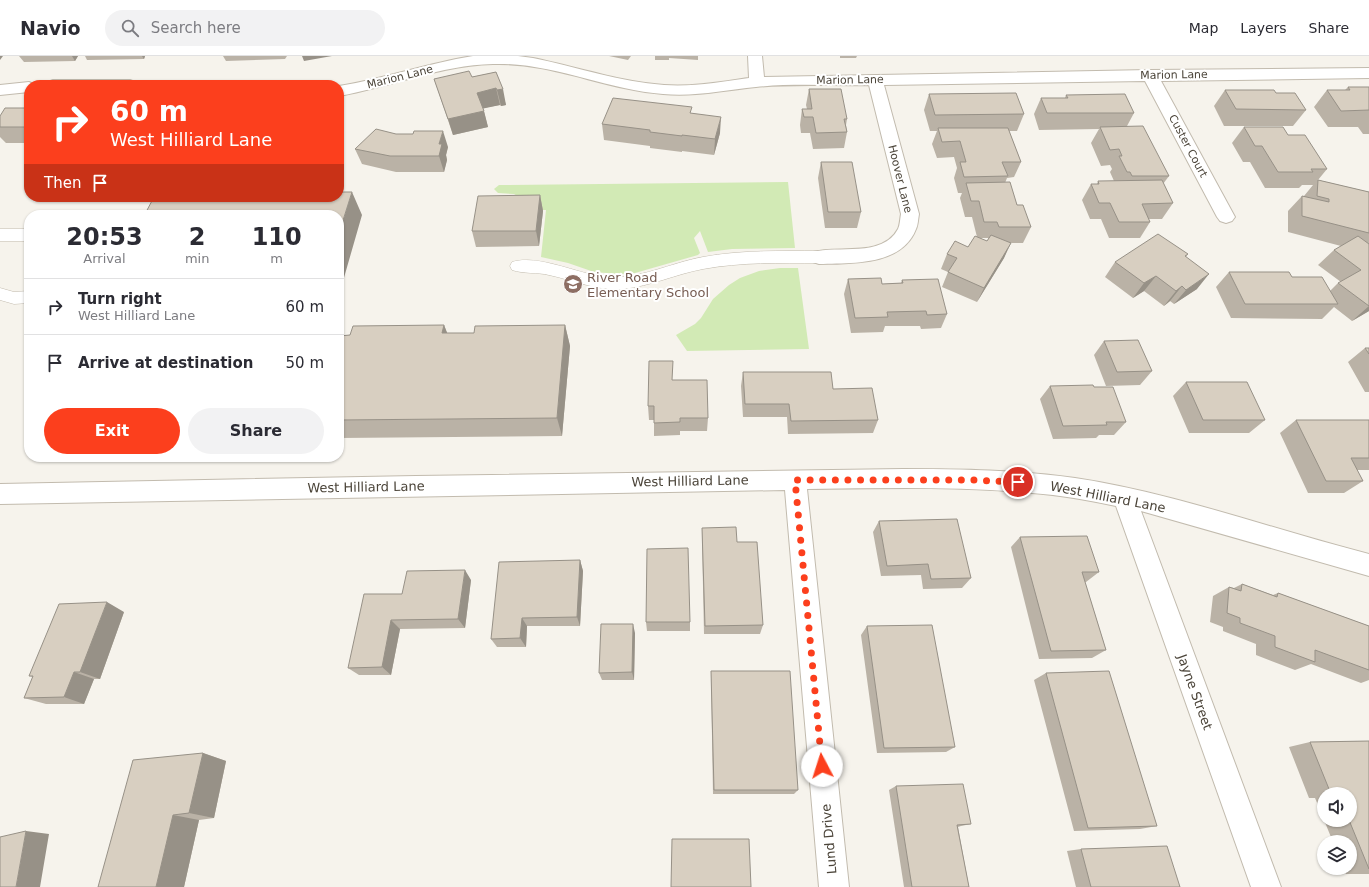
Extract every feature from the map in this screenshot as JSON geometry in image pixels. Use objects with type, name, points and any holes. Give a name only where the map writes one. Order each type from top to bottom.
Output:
[{"type":"street","points":[[754,56],[757,82]]},
{"type":"street","name":"Marion Lane","points":[[344,90],[448,66],[494,59],[540,63],[621,83],[672,91],[698,90],[757,82],[1150,75],[1369,73]]},
{"type":"street","name":"Custer Court","points":[[1150,75],[1226,217]]},
{"type":"street","name":"Hoover Lane","points":[[819,257],[872,254],[889,248],[902,239],[908,229],[910,214],[875,80]]},
{"type":"street","points":[[0,90],[24,88]]},
{"type":"street","name":"West Hilliard Lane","points":[[0,494],[795,480],[972,480],[1033,483],[1076,488],[1124,497],[1369,565]]},
{"type":"street","name":"Lund Drive","points":[[795,480],[834,887]]},
{"type":"street","name":"Jayne Street","points":[[1124,497],[1266,887]]},
{"type":"lane","points":[[0,235],[24,234]]},
{"type":"lane","points":[[518,266],[541,268],[601,282],[624,283],[652,277],[701,263],[729,259],[819,257]]},
{"type":"lane","points":[[0,294],[14,298],[24,297]]},
{"type":"green space","points":[[788,182],[795,248],[732,249],[708,252],[700,231],[694,238],[700,253],[698,255],[635,273],[619,274],[594,272],[568,263],[541,257],[546,210],[540,210],[514,194],[498,193],[494,189],[499,185]]},
{"type":"green space","points":[[780,268],[798,268],[809,349],[687,351],[676,335],[695,324],[701,318],[713,299],[729,285],[740,278],[759,271]]},
{"type":"building","points":[[469,71],[472,77],[496,72],[503,89],[497,90],[496,88],[477,93],[484,111],[448,119],[434,79]]},
{"type":"building","points":[[1348,87],[1369,87],[1369,110],[1341,111],[1327,90],[1350,90]]},
{"type":"building","points":[[809,89],[841,89],[847,119],[844,119],[847,132],[816,133],[813,117],[804,117],[802,109],[812,109]]},
{"type":"building","points":[[1225,90],[1274,90],[1276,93],[1295,93],[1306,110],[1236,109]]},
{"type":"building","points":[[1016,93],[1024,114],[935,115],[929,94]]},
{"type":"building","points":[[1125,94],[1134,113],[1047,113],[1041,98],[1068,98],[1066,95]]},
{"type":"building","points":[[613,98],[692,107],[690,113],[721,117],[715,139],[650,132],[650,130],[602,124]]},
{"type":"building","points":[[5,108],[24,108],[24,127],[0,127],[0,116]]},
{"type":"building","points":[[1143,126],[1169,176],[1132,176],[1130,172],[1127,172],[1119,156],[1122,156],[1119,149],[1110,150],[1100,127]]},
{"type":"building","points":[[1244,127],[1283,127],[1288,135],[1305,135],[1327,169],[1311,169],[1313,172],[1278,172],[1262,146],[1255,146]]},
{"type":"building","points":[[938,128],[1008,128],[1021,162],[1002,162],[1008,176],[964,177],[960,162],[966,162],[960,141],[942,142]]},
{"type":"building","points":[[376,129],[396,134],[413,134],[414,131],[443,131],[439,144],[442,144],[439,156],[390,156],[355,149]]},
{"type":"building","points":[[821,162],[852,162],[861,212],[828,212]]},
{"type":"building","points":[[1162,180],[1173,203],[1142,204],[1150,222],[1119,222],[1110,203],[1099,203],[1091,184],[1099,184],[1098,181]]},
{"type":"building","points":[[1318,180],[1369,192],[1369,233],[1302,216],[1302,196],[1329,202],[1329,199],[1317,196]]},
{"type":"building","points":[[1010,182],[1017,205],[1023,205],[1031,227],[999,227],[997,222],[984,222],[979,201],[971,201],[966,183]]},
{"type":"building","points":[[344,192],[352,192],[344,217],[344,210],[147,210],[151,202],[344,202]]},
{"type":"building","points":[[540,195],[536,231],[472,231],[478,196]]},
{"type":"building","points":[[1158,234],[1188,254],[1185,256],[1209,274],[1186,290],[1182,286],[1176,291],[1156,276],[1144,283],[1115,262]]},
{"type":"building","points":[[991,235],[1011,243],[984,288],[948,272],[957,258],[947,254],[955,241],[968,247],[975,236],[987,241]]},
{"type":"building","points":[[1358,236],[1369,244],[1369,306],[1338,283],[1361,270],[1334,250]]},
{"type":"building","points":[[1229,272],[1289,272],[1292,277],[1322,277],[1338,304],[1245,304]]},
{"type":"building","points":[[881,278],[882,284],[903,283],[902,280],[938,279],[947,314],[927,315],[926,311],[887,312],[888,317],[855,318],[848,279]]},
{"type":"building","points":[[444,325],[442,333],[474,333],[475,326],[565,325],[557,418],[344,420],[344,336],[350,335],[353,326]]},
{"type":"building","points":[[1138,340],[1152,371],[1117,372],[1104,341]]},
{"type":"building","points":[[1365,348],[1369,348],[1369,354]]},
{"type":"building","points":[[649,361],[673,361],[672,380],[707,380],[708,418],[680,418],[680,422],[654,423],[654,406],[648,406]]},
{"type":"building","points":[[743,372],[831,372],[833,389],[872,388],[878,420],[791,421],[789,404],[745,404]]},
{"type":"building","points":[[1186,382],[1247,382],[1265,420],[1203,420]]},
{"type":"building","points":[[1093,385],[1094,387],[1113,387],[1126,422],[1106,422],[1107,425],[1063,426],[1050,386]]},
{"type":"building","points":[[1296,420],[1369,420],[1369,458],[1351,458],[1363,481],[1326,481]]},
{"type":"building","points":[[957,519],[971,578],[931,579],[928,564],[887,566],[879,521]]},
{"type":"building","points":[[736,527],[737,542],[757,542],[763,625],[705,626],[702,528]]},
{"type":"building","points":[[1087,536],[1099,572],[1082,572],[1106,650],[1051,651],[1020,537]]},
{"type":"building","points":[[688,548],[690,622],[646,622],[647,549]]},
{"type":"building","points":[[580,560],[577,617],[522,618],[520,638],[491,639],[499,562]]},
{"type":"building","points":[[465,570],[458,619],[391,620],[382,667],[348,668],[364,594],[402,594],[407,571]]},
{"type":"building","points":[[1242,584],[1277,597],[1278,593],[1369,626],[1369,670],[1315,650],[1315,662],[1275,647],[1275,636],[1240,623],[1240,618],[1227,613],[1229,587],[1241,591]]},
{"type":"building","points":[[107,602],[80,672],[74,672],[64,697],[24,698],[33,676],[29,676],[59,604]]},
{"type":"building","points":[[601,624],[633,624],[632,672],[599,673]]},
{"type":"building","points":[[932,625],[955,747],[884,748],[867,626]]},
{"type":"building","points":[[711,671],[790,671],[798,790],[714,790]]},
{"type":"building","points":[[1109,671],[1157,826],[1088,828],[1046,673]]},
{"type":"building","points":[[1369,741],[1369,869],[1357,840],[1357,835],[1355,835],[1352,827],[1357,827],[1357,787],[1328,787],[1310,742]]},
{"type":"building","points":[[203,753],[189,813],[173,815],[156,887],[98,887],[133,760]]},
{"type":"building","points":[[963,784],[971,824],[957,825],[969,887],[912,887],[896,786]]},
{"type":"building","points":[[26,831],[16,887],[0,887],[0,837]]},
{"type":"building","points":[[672,839],[749,839],[751,887],[671,887]]},
{"type":"building","points":[[1167,846],[1180,887],[1091,887],[1081,849]]},
{"type":"place","name":"River Road Elementary School","points":[[573,284]]},
{"type":"route","points":[[822,766],[795,480],[886,479],[1018,482]]}]
